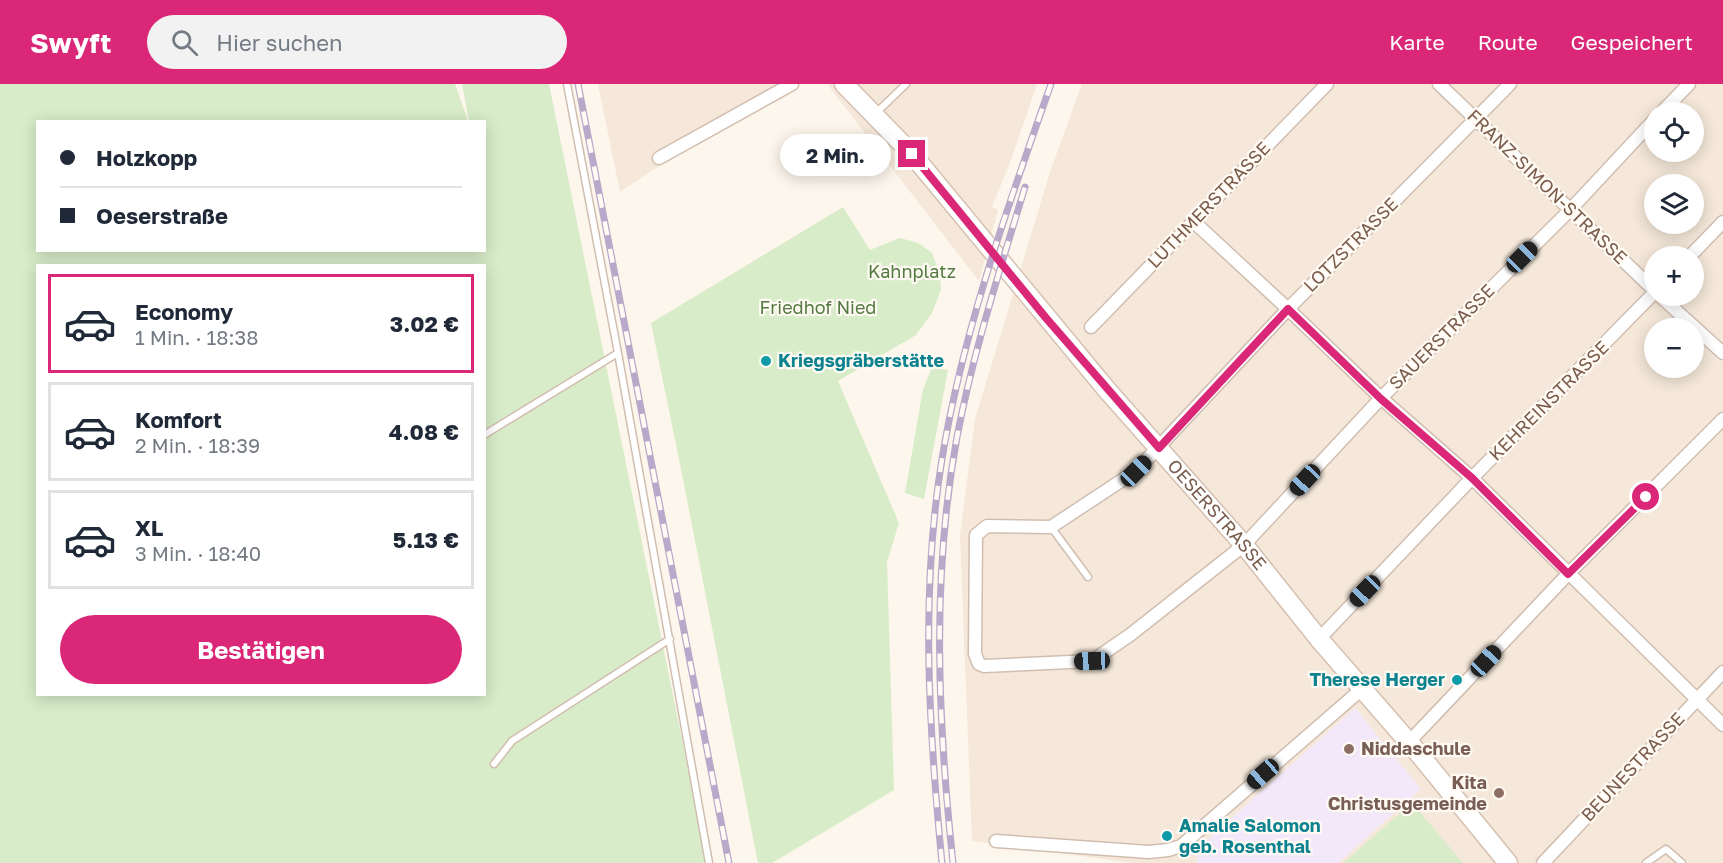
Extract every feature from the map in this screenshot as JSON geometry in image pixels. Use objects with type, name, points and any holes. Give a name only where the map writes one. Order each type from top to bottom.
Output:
[{"type":"street","points":[[659,158],[792,84]]},
{"type":"street","name":"OESERSTRASSE","points":[[844,84],[912,154],[1046,318],[1244,545],[1319,639],[1409,742],[1508,863]]},
{"type":"street","name":"LUTHMERSTRASSE","points":[[1090,327],[1327,84]]},
{"type":"street","name":"FRANZ-SIMON-STRASSE","points":[[1439,84],[1644,282]]},
{"type":"street","name":"LOTZSTRASSE","points":[[1051,527],[1136,471],[1288,309],[1510,84]]},
{"type":"street","points":[[1672,102],[1689,84]]},
{"type":"street","name":"SAUERSTRASSE","points":[[1051,527],[987,526],[976,535],[975,654],[979,664],[984,666],[1092,661],[1130,635],[1244,545],[1381,399],[1570,210],[1644,131]]},
{"type":"street","points":[[1193,221],[1381,399],[1472,478],[1723,725]]},
{"type":"street","points":[[1700,246],[1723,222]]},
{"type":"street","name":"KEHREINSTRASSE","points":[[1319,639],[1644,302]]},
{"type":"street","points":[[1671,306],[1723,353]]},
{"type":"street","points":[[1409,742],[1568,574],[1723,419]]},
{"type":"street","name":"BEUNESTRASSE","points":[[1544,863],[1723,672]]},
{"type":"street","points":[[996,841],[1149,852],[1181,846],[1363,688]]},
{"type":"lane","points":[[567,84],[618,353],[709,863]]},
{"type":"lane","points":[[874,114],[906,84]]},
{"type":"lane","points":[[486,434],[618,353]]},
{"type":"lane","points":[[1051,527],[1088,578]]},
{"type":"lane","points":[[494,764],[512,741],[670,639]]},
{"type":"lane","points":[[1646,863],[1666,849],[1682,863]]},
{"type":"shaded area","points":[[598,84],[782,84],[620,192]]},
{"type":"shaded area","points":[[827,84],[1037,84],[992,207],[998,210],[979,281]]},
{"type":"shaded area","points":[[1082,84],[1723,84],[1723,863],[1132,863],[972,841],[960,535],[975,419],[1051,169]]},
{"type":"shaded area","name":"Niddaschule","points":[[1355,708],[1421,789],[1338,863],[1196,863],[1199,847]]},
{"type":"green space","points":[[0,84],[455,84],[468,120],[36,120],[36,252],[486,252],[486,120],[469,120],[462,84],[549,84],[707,863],[0,863]]},
{"type":"green space","points":[[843,207],[870,250],[900,238],[918,243],[932,253],[940,274],[941,290],[932,313],[916,335],[838,381],[899,523],[887,562],[894,790],[772,863],[758,863],[651,323]]},
{"type":"green space","points":[[932,367],[948,370],[924,499],[905,493],[923,389]]},
{"type":"green space","points":[[1412,803],[1463,863],[1343,863]]},
{"type":"railway","points":[[578,84],[729,863]]},
{"type":"railway","points":[[942,863],[930,712],[929,610],[935,509],[951,411],[974,316],[1051,84]]},
{"type":"railway","points":[[953,863],[941,703],[940,597],[943,544],[963,405],[1025,187]]},
{"type":"place","name":"Kriegsgräberstätte","points":[[766,361]]},
{"type":"place","name":"Therese Herger","points":[[1457,680]]},
{"type":"place","name":"Niddaschule","points":[[1349,749]]},
{"type":"place","name":"Kita Christusgemeinde","points":[[1499,793]]},
{"type":"place","name":"Amalie Salomon geb. Rosenthal","points":[[1167,836]]},
{"type":"route","points":[[912,154],[1046,318],[1159,448],[1288,309],[1381,399],[1472,478],[1568,574],[1646,497]]},
{"type":"park label","name":"Kahnplatz","points":[[912,272]]},
{"type":"park label","name":"Friedhof Nied","points":[[818,308]]}]
